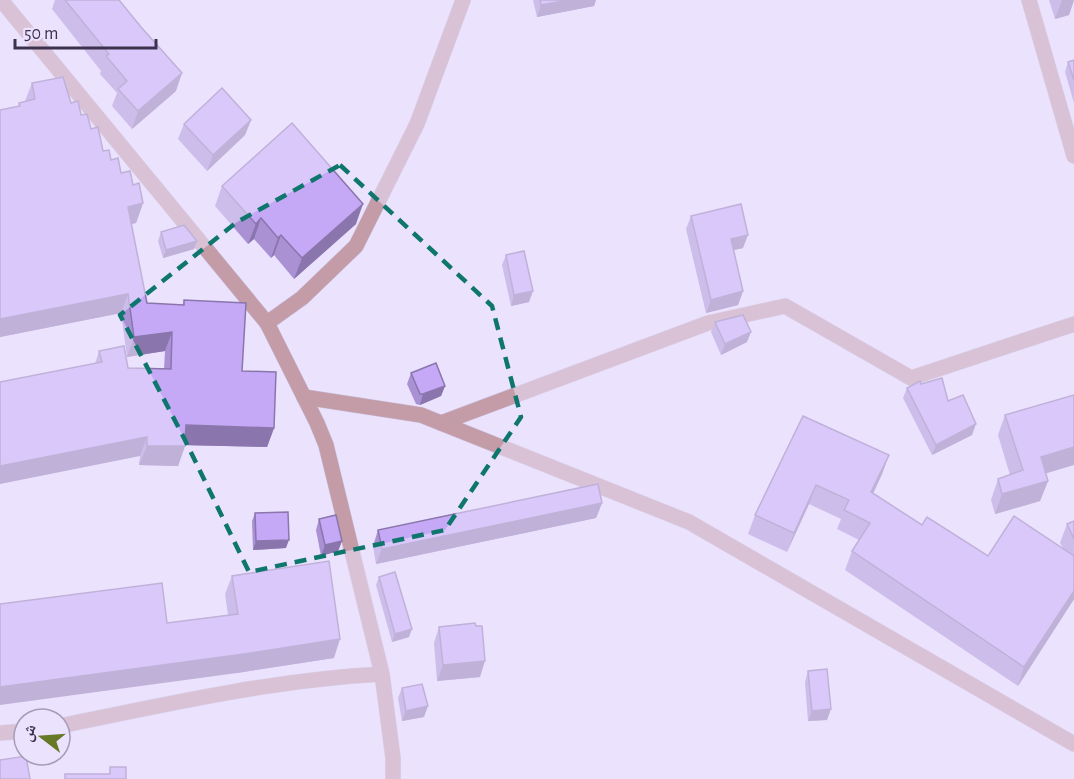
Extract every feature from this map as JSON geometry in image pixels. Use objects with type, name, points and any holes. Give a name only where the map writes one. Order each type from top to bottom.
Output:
[{"type":"street","points":[[1,0],[267,323],[326,445],[382,674],[393,758],[393,779]]},
{"type":"street","points":[[267,323],[302,298],[356,246],[417,124],[463,0]]},
{"type":"street","points":[[1029,0],[1074,156]]},
{"type":"street","points":[[441,423],[708,322],[785,306],[911,378],[1074,324]]},
{"type":"street","points":[[304,397],[421,415],[689,522],[1074,744]]},
{"type":"street","points":[[72,724],[222,693],[334,677],[382,674]]},
{"type":"highlighted area","points":[[340,165],[492,306],[521,417],[445,530],[249,572],[183,436],[120,315],[237,222]]},
{"type":"building","points":[[65,0],[119,0],[182,73],[138,111],[118,89],[127,81],[106,56],[109,54]]},
{"type":"building","points":[[540,0],[569,0],[541,5]]},
{"type":"building","points":[[1074,60],[1074,80],[1068,62]]},
{"type":"building","points":[[63,77],[71,103],[78,101],[81,115],[87,114],[91,129],[98,127],[103,151],[109,150],[111,160],[118,158],[121,173],[130,171],[133,185],[139,183],[143,203],[128,207],[147,303],[184,305],[184,300],[246,303],[242,371],[276,372],[274,428],[186,425],[185,446],[147,446],[147,437],[0,466],[0,382],[102,362],[99,351],[124,346],[128,368],[171,369],[172,332],[134,337],[128,294],[0,319],[0,110],[20,106],[19,103],[35,99],[32,83]]},
{"type":"building","points":[[222,88],[251,120],[213,155],[184,124]]},
{"type":"building","points":[[292,123],[363,204],[302,258],[281,235],[278,238],[261,218],[256,224],[222,186]]},
{"type":"building","points":[[741,204],[748,235],[731,239],[743,291],[711,300],[691,216]]},
{"type":"building","points":[[184,225],[197,241],[166,250],[161,232]]},
{"type":"building","points":[[524,251],[533,291],[514,295],[506,255]]},
{"type":"building","points":[[743,315],[751,332],[725,344],[715,322]]},
{"type":"building","points":[[436,363],[445,386],[420,394],[411,373]]},
{"type":"building","points":[[942,378],[948,401],[963,395],[976,424],[936,445],[907,388],[920,381],[921,384]]},
{"type":"building","points":[[1074,395],[1074,447],[1041,457],[1048,481],[1002,494],[998,479],[1023,470],[1005,415]]},
{"type":"building","points":[[803,416],[889,455],[871,492],[922,525],[927,517],[988,556],[1014,516],[1074,556],[1074,591],[1024,667],[852,551],[870,523],[844,510],[849,500],[816,485],[794,533],[755,515]]},
{"type":"building","points":[[598,484],[602,503],[382,549],[378,530]]},
{"type":"building","points":[[288,512],[289,540],[256,541],[255,513]]},
{"type":"building","points":[[336,515],[342,541],[325,545],[319,519]]},
{"type":"building","points":[[1074,521],[1074,539],[1067,524]]},
{"type":"building","points":[[329,561],[340,639],[0,687],[0,604],[162,583],[167,623],[238,614],[232,576]]},
{"type":"building","points":[[395,572],[412,629],[395,634],[379,577]]},
{"type":"building","points":[[475,623],[476,626],[482,626],[485,661],[443,665],[439,627]]},
{"type":"building","points":[[827,669],[831,709],[812,711],[808,671]]},
{"type":"building","points":[[422,684],[428,706],[406,711],[402,688]]},
{"type":"building","points":[[12,758],[12,767],[28,767],[30,779],[0,779],[0,760]]},
{"type":"building","points":[[110,767],[126,767],[126,779],[65,779],[65,774],[110,774]]}]
